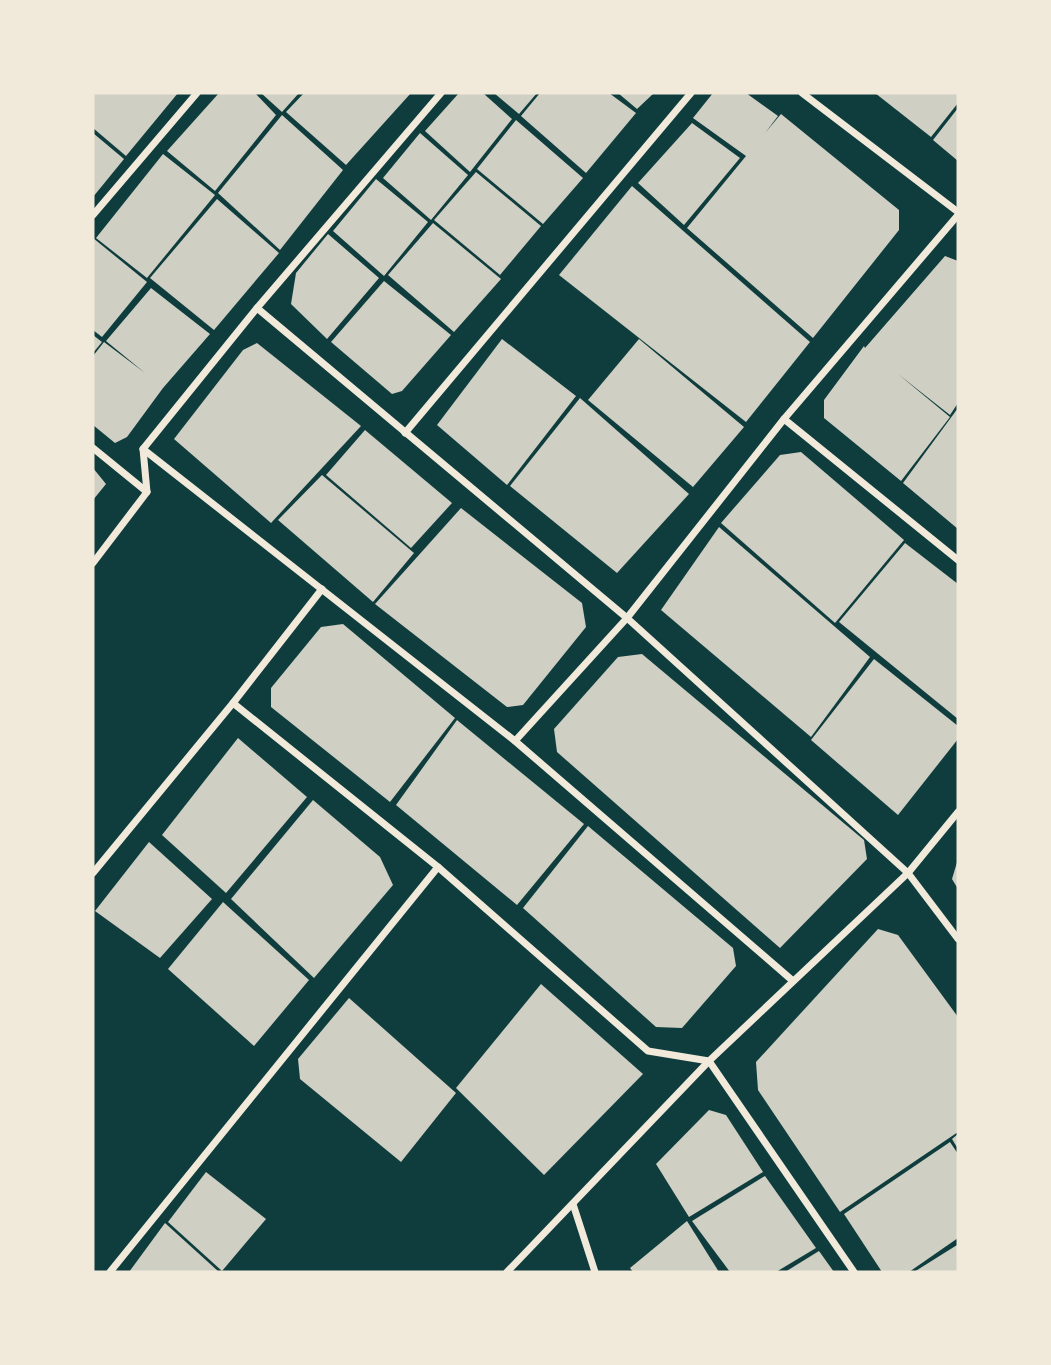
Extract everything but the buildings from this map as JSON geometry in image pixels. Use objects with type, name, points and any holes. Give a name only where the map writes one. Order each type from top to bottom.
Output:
[{"type":"street","points":[[93,215],[197,93]]},
{"type":"street","points":[[93,563],[147,492],[142,449],[257,308],[441,93]]},
{"type":"street","points":[[405,433],[691,93]]},
{"type":"street","points":[[515,741],[627,618],[784,419],[958,213],[812,96],[802,93]]},
{"type":"street","points":[[257,308],[627,618],[908,873],[958,939]]},
{"type":"street","points":[[784,419],[958,560]]},
{"type":"street","points":[[93,448],[147,492]]},
{"type":"street","points":[[142,449],[515,741],[793,981]]},
{"type":"street","points":[[93,873],[233,703],[322,589]]},
{"type":"street","points":[[233,703],[438,867],[648,1051],[709,1061],[854,1272]]},
{"type":"street","points":[[507,1272],[709,1061],[908,873],[958,812]]},
{"type":"street","points":[[110,1272],[438,867]]},
{"type":"street","points":[[573,1203],[595,1272]]}]
